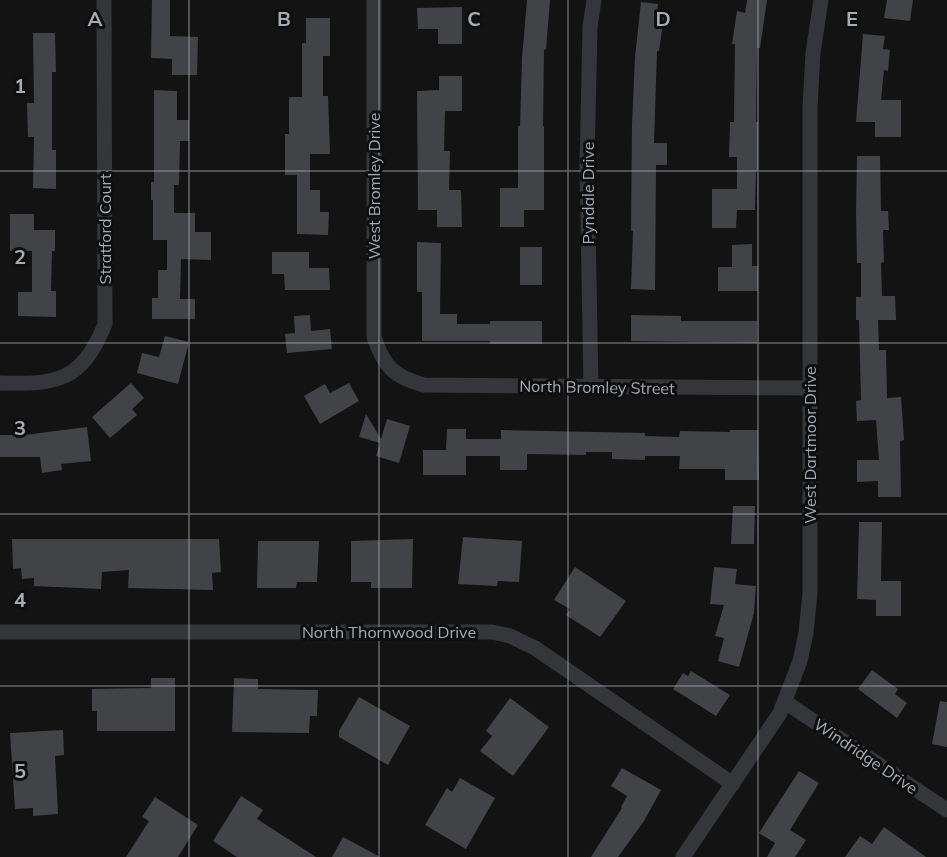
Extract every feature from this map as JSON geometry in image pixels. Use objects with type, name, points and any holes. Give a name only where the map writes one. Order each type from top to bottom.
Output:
[{"type":"street","name":"Stratford Court","points":[[0,383],[34,385],[57,380],[76,371],[96,346],[105,324],[104,0]]},
{"type":"street","name":"West Bromley Drive","points":[[374,0],[374,337],[389,368]]},
{"type":"street","name":"Pyndale Drive","points":[[591,387],[587,166],[590,27],[594,0]]},
{"type":"street","name":"West Dartmoor Drive","points":[[683,857],[772,726],[785,702],[800,661],[809,612],[810,107],[812,61],[821,0]]},
{"type":"street","name":"North Bromley Street","points":[[389,368],[404,379],[424,385],[810,388]]},
{"type":"street","name":"North Thornwood Drive","points":[[0,632],[492,632],[510,636],[535,648],[733,784]]},
{"type":"street","name":"Windridge Drive","points":[[785,702],[947,810]]},
{"type":"building","points":[[152,0],[170,0],[170,36],[198,37],[197,75],[172,75],[172,59],[151,58]]},
{"type":"building","points":[[527,0],[550,0],[546,50],[544,49],[544,210],[524,210],[524,227],[500,227],[500,188],[518,188],[518,126],[520,126]]},
{"type":"building","points":[[747,0],[767,0],[760,48],[757,48],[758,171],[756,171],[755,210],[737,210],[736,228],[712,228],[712,189],[737,189],[737,157],[729,157],[730,122],[734,122],[735,44],[732,44],[737,11],[745,13]]},
{"type":"building","points":[[887,0],[913,0],[910,21],[884,18]]},
{"type":"building","points":[[641,2],[658,4],[657,16],[664,16],[659,51],[657,51],[654,143],[667,143],[667,165],[656,165],[655,290],[631,289],[632,124],[635,57]]},
{"type":"building","points":[[462,7],[462,44],[438,44],[438,29],[418,29],[417,8]]},
{"type":"building","points":[[306,18],[330,18],[330,56],[323,56],[323,96],[328,96],[330,154],[310,154],[310,190],[320,190],[320,212],[329,212],[328,235],[297,234],[297,175],[285,175],[285,134],[289,134],[289,97],[302,97],[302,43],[306,43]]},
{"type":"building","points":[[33,33],[55,33],[56,72],[52,72],[52,150],[56,150],[56,189],[33,188],[34,137],[28,137],[27,103],[34,103]]},
{"type":"building","points":[[863,34],[885,36],[883,49],[890,50],[888,71],[884,70],[881,100],[901,100],[901,137],[875,137],[875,122],[856,122]]},
{"type":"building","points":[[439,76],[462,76],[462,111],[445,111],[444,151],[450,151],[449,190],[461,190],[462,227],[437,227],[437,210],[418,210],[417,91],[439,90]]},
{"type":"building","points":[[154,90],[177,91],[177,120],[189,120],[189,141],[180,141],[179,185],[174,185],[174,213],[195,213],[195,232],[211,232],[211,260],[181,259],[180,299],[195,299],[195,319],[152,319],[152,298],[158,298],[158,270],[167,270],[167,240],[153,240],[151,182],[154,182]]},
{"type":"building","points":[[857,156],[880,156],[881,211],[888,211],[889,230],[883,230],[882,296],[895,296],[896,320],[878,320],[879,350],[886,350],[887,398],[901,397],[904,440],[900,441],[901,497],[878,497],[878,481],[857,482],[857,460],[879,460],[876,420],[857,421],[856,401],[861,400],[859,320],[856,320],[856,297],[861,297],[861,263],[857,263]]},
{"type":"building","points":[[10,214],[34,214],[34,230],[55,230],[51,291],[56,291],[56,317],[18,316],[18,292],[32,292],[32,251],[10,251]]},
{"type":"building","points":[[417,242],[441,243],[440,314],[457,314],[457,324],[490,324],[490,321],[542,321],[542,344],[422,341],[422,292],[417,292]]},
{"type":"building","points":[[752,244],[752,266],[758,266],[758,291],[718,291],[718,267],[732,267],[732,245]]},
{"type":"building","points":[[520,247],[542,247],[542,285],[520,285]]},
{"type":"building","points":[[272,252],[309,252],[309,268],[329,268],[330,290],[285,290],[284,274],[272,274]]},
{"type":"building","points":[[310,315],[311,331],[330,329],[332,349],[287,353],[285,334],[295,333],[294,316]]},
{"type":"building","points":[[631,315],[681,316],[681,321],[757,321],[757,343],[631,341]]},
{"type":"building","points":[[165,336],[189,342],[178,384],[137,373],[142,353],[159,357]]},
{"type":"building","points":[[131,383],[144,398],[132,409],[137,415],[110,438],[92,417]]},
{"type":"building","points":[[349,383],[359,401],[320,424],[304,396],[325,384],[330,393]]},
{"type":"building","points":[[366,414],[381,439],[387,419],[410,426],[399,463],[376,456],[380,443],[359,437]]},
{"type":"building","points":[[87,427],[91,461],[61,464],[62,470],[42,473],[40,457],[0,457],[0,435],[24,435]]},
{"type":"building","points":[[447,429],[466,429],[466,439],[501,439],[501,430],[645,433],[645,436],[679,437],[680,431],[758,430],[759,480],[725,480],[725,469],[679,469],[680,456],[645,456],[645,460],[612,459],[612,452],[586,452],[586,455],[527,454],[527,470],[500,470],[500,456],[466,456],[466,475],[423,475],[423,450],[446,450]]},
{"type":"building","points":[[733,506],[755,506],[754,544],[731,544]]},
{"type":"building","points":[[859,522],[882,522],[881,581],[901,581],[901,616],[876,616],[876,600],[857,599]]},
{"type":"building","points":[[463,537],[522,541],[519,582],[498,581],[497,586],[458,584]]},
{"type":"building","points":[[12,539],[219,539],[221,572],[212,573],[213,590],[128,588],[129,570],[102,572],[101,589],[34,586],[34,578],[22,579],[21,568],[13,569]]},
{"type":"building","points":[[413,539],[412,588],[371,588],[371,582],[351,582],[351,541]]},
{"type":"building","points":[[258,541],[319,541],[317,582],[297,582],[296,588],[257,588]]},
{"type":"building","points":[[575,567],[626,601],[600,637],[566,615],[570,609],[554,600]]},
{"type":"building","points":[[714,567],[737,569],[735,584],[756,586],[754,613],[739,667],[718,661],[724,638],[715,636],[724,605],[710,604]]},
{"type":"building","points":[[872,670],[898,689],[895,694],[907,703],[897,718],[858,689]]},
{"type":"building","points":[[691,671],[730,695],[716,716],[673,689],[683,673],[688,676]]},
{"type":"building","points":[[151,678],[175,678],[175,731],[97,731],[97,711],[92,711],[92,689],[151,688]]},
{"type":"building","points":[[234,678],[258,679],[258,689],[318,690],[317,716],[310,716],[309,733],[232,732]]},
{"type":"building","points":[[359,697],[410,726],[388,765],[339,737],[339,731]]},
{"type":"building","points":[[510,698],[549,727],[513,776],[480,751],[492,736],[486,731]]},
{"type":"building","points":[[940,701],[947,702],[947,747],[932,744]]},
{"type":"building","points":[[63,730],[64,755],[55,756],[58,814],[33,816],[33,808],[15,809],[10,733]]},
{"type":"building","points":[[622,768],[661,790],[644,821],[618,857],[591,857],[627,796],[611,786]]},
{"type":"building","points":[[799,771],[819,783],[790,830],[806,840],[795,857],[767,857],[775,843],[759,833]]},
{"type":"building","points":[[460,778],[495,798],[466,849],[425,825],[447,788],[452,792]]},
{"type":"building","points":[[241,796],[263,810],[257,819],[316,857],[237,857],[213,841]]},
{"type":"building","points":[[155,797],[198,825],[178,857],[126,857],[149,821],[142,817]]},
{"type":"building","points":[[884,827],[926,857],[845,857],[860,836],[872,844]]},
{"type":"building","points":[[343,837],[380,857],[332,857]]}]
